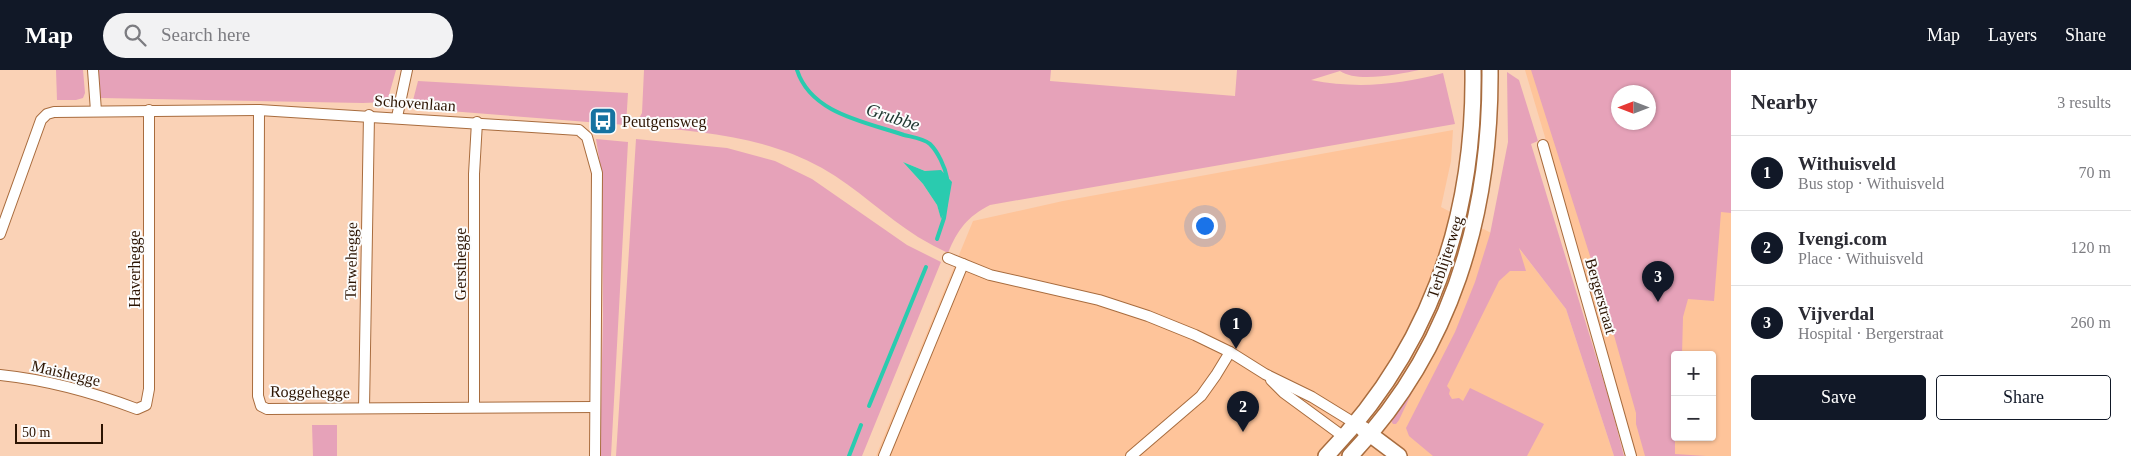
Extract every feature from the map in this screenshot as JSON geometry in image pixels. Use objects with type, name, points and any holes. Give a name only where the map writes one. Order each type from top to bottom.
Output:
[{"type":"main road","name":"Terblijterweg","points":[[1326,456],[1356,424],[1383,388],[1412,339],[1444,265],[1460,212],[1468,168],[1472,133],[1473,70]]},
{"type":"main road","name":"Terblijterweg","points":[[1344,437],[1360,453],[1370,434],[1390,409],[1426,352],[1448,304],[1464,263],[1477,215],[1485,171],[1490,120],[1490,70]]},
{"type":"main road","points":[[1356,424],[1399,456]]},
{"type":"street","points":[[93,70],[96,111]]},
{"type":"street","points":[[396,117],[408,70]]},
{"type":"street","name":"Haverhegge","points":[[124,404],[137,409],[143,408],[148,401],[149,110]]},
{"type":"street","name":"Schovenlaan","points":[[0,234],[42,120],[47,114],[54,112],[259,110],[369,115],[579,130],[587,137],[597,173],[595,456]]},
{"type":"street","name":"Roggehegge","points":[[259,110],[258,396],[261,406],[267,409],[595,407]]},
{"type":"street","name":"Tarwehegge","points":[[364,408],[369,115]]},
{"type":"street","name":"Gersthegge","points":[[474,407],[474,174],[478,122]]},
{"type":"street","name":"Bergerstraat","points":[[1543,145],[1631,456]]},
{"type":"street","points":[[948,258],[990,275],[1122,308],[1195,335],[1230,352],[1265,374],[1312,397],[1356,424]]},
{"type":"street","points":[[884,456],[963,264]]},
{"type":"street","points":[[1131,456],[1201,396],[1230,352]]},
{"type":"street","points":[[1265,374],[1284,393],[1344,437]]},
{"type":"street","name":"Maishegge","points":[[0,376],[48,381],[100,395],[124,404]]},
{"type":"shaded area","points":[[56,70],[83,70],[85,93],[83,98],[57,100]]},
{"type":"shaded area","points":[[97,70],[396,70],[387,102],[363,103],[101,98],[98,92]]},
{"type":"shaded area","points":[[644,70],[1051,70],[1050,81],[1235,96],[1237,70],[1419,70],[1367,77],[1347,75],[1340,71],[1311,80],[1361,85],[1394,83],[1443,73],[1455,124],[990,205],[975,214],[964,224],[948,253],[906,229],[835,176],[800,157],[754,142],[731,137],[635,126],[642,113]],"holes":[[[903,162],[925,171],[948,205],[941,218],[937,205],[923,184]]]},
{"type":"shaded area","points":[[1525,70],[1731,70],[1731,456],[1631,456],[1559,184]]},
{"type":"shaded area","points":[[1531,70],[1731,70],[1731,213],[1721,212],[1714,301],[1688,299],[1683,317],[1682,351],[1671,351],[1671,441],[1675,441],[1675,454],[1706,456],[1645,456],[1636,424],[1636,413],[1604,300]]},
{"type":"shaded area","points":[[1507,72],[1519,80],[1538,141],[1531,144],[1610,402],[1624,456],[1614,456],[1566,309],[1519,248],[1526,271],[1510,271],[1499,281],[1447,386],[1452,399],[1459,398],[1463,401],[1470,388],[1544,424],[1527,456],[1433,456],[1409,436],[1406,428],[1455,332],[1475,282],[1490,234],[1508,142]]},
{"type":"shaded area","points":[[418,81],[628,93],[626,125],[411,108]]},
{"type":"shaded area","points":[[1453,130],[1451,161],[1441,207],[1518,247],[1566,309],[1614,456],[876,456],[973,221],[1063,201]]},
{"type":"shaded area","points":[[596,139],[628,142],[611,456],[600,456],[603,316],[602,176]]},
{"type":"shaded area","points":[[636,139],[727,148],[775,161],[812,179],[907,245],[941,262],[862,456],[616,456]]},
{"type":"shaded area","points":[[1424,367],[1399,420],[1396,424],[1393,424],[1390,419]]},
{"type":"shaded area","points":[[312,425],[337,425],[337,456],[313,456]]},
{"type":"water","points":[[903,162],[925,171],[941,170],[952,182],[948,205],[941,219],[937,205],[923,184]]},
{"type":"waterway","name":"Grubbe","points":[[797,70],[804,85],[814,97],[841,114],[928,142],[938,155],[947,178]]},
{"type":"waterway","name":"Grubbe","points":[[937,239],[946,205]]},
{"type":"waterway","name":"Grubbe","points":[[869,406],[926,267]]},
{"type":"waterway","name":"Grubbe","points":[[849,456],[861,425]]},
{"type":"place","name":"Peutgensweg","points":[[603,121]]},
{"type":"place","name":"Vijverdal","points":[[1658,302]]},
{"type":"place","name":"Withuisveld","points":[[1236,349]]},
{"type":"place","name":"Ivengi.com","points":[[1243,432]]}]
